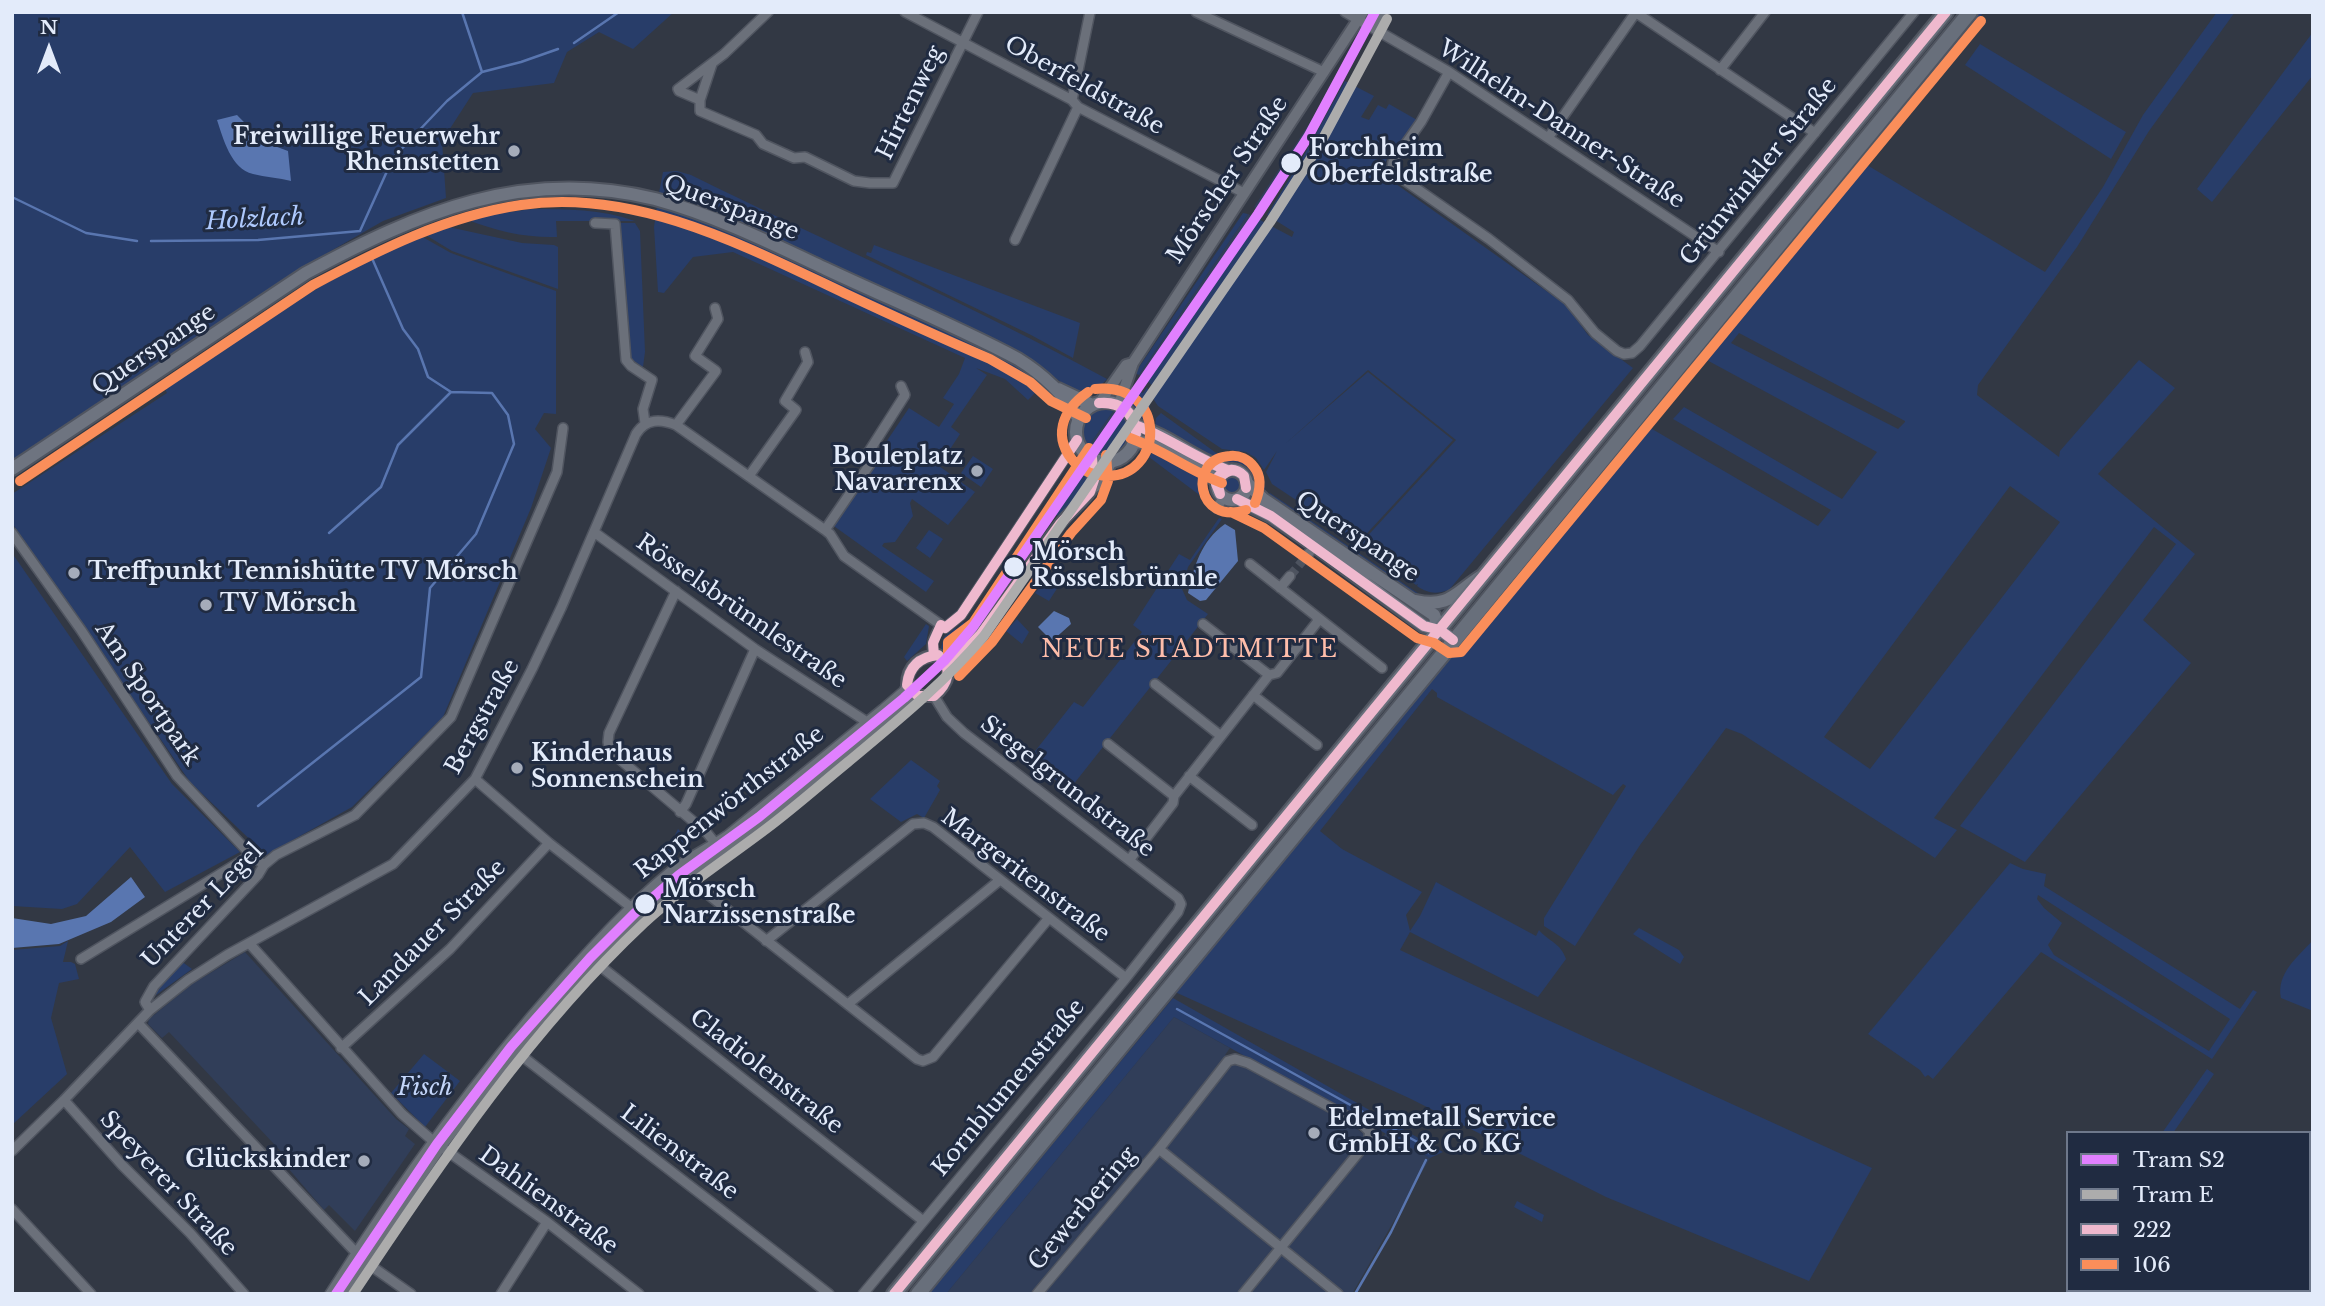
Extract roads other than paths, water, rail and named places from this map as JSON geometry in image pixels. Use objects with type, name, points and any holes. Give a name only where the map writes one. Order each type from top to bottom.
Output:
[{"type":"main road","points":[[894,1294],[1946,12]]},
{"type":"main road","points":[[918,1294],[1970,12]]},
{"type":"main road","name":"Querspange","points":[[12,469],[306,273],[347,251],[391,229],[432,213],[473,201],[554,188],[628,194],[713,218],[996,347],[1038,371],[1058,389]]},
{"type":"main road","points":[[1058,389],[1096,404],[1119,404],[1129,412],[1135,425],[1134,443],[1124,456],[1112,461],[1092,458],[1084,452],[1077,440],[1079,419],[1096,404]]},
{"type":"main road","points":[[1058,389],[1079,419]]},
{"type":"main road","points":[[1135,425],[1162,434],[1208,463],[1242,474],[1247,483],[1245,493],[1237,499],[1220,503],[1217,481],[1227,470]]},
{"type":"main road","points":[[1134,443],[1142,441],[1160,445],[1217,481]]},
{"type":"main road","name":"Querspange","points":[[1247,483],[1262,499],[1420,623],[1440,630]]},
{"type":"main road","name":"Querspange","points":[[1237,499],[1318,542],[1414,601],[1434,615],[1440,630],[1453,640]]},
{"type":"main road","points":[[1414,601],[1430,604],[1454,598],[1464,587],[1489,571]]},
{"type":"street","points":[[712,64],[700,100],[679,91],[678,89],[712,64],[768,12]]},
{"type":"street","name":"Oberfeldstraße","points":[[905,12],[1244,193]]},
{"type":"street","points":[[963,42],[978,12]]},
{"type":"street","points":[[1015,240],[1075,104],[1090,12]]},
{"type":"street","points":[[1196,12],[1324,72]]},
{"type":"street","name":"Wilhelm-Danner-Straße","points":[[1345,12],[1360,16],[1373,28],[1449,72],[1719,251]]},
{"type":"street","points":[[1373,28],[1383,12]]},
{"type":"street","points":[[1548,138],[1635,12],[1815,133]]},
{"type":"street","points":[[1720,70],[1765,12]]},
{"type":"street","name":"Grünwinkler Straße","points":[[1449,72],[1393,162],[1394,173],[1489,239],[1568,300],[1582,319],[1617,351],[1632,353],[1914,12]]},
{"type":"street","name":"Mörscher Straße","points":[[1119,404],[1133,363],[1360,16]]},
{"type":"street","name":"Hirtenweg","points":[[700,100],[700,111],[756,135],[763,144],[794,158],[804,157],[854,181],[893,183],[963,42]]},
{"type":"street","name":"Bergstraße","points":[[12,1151],[150,1010],[188,980],[249,943],[393,864],[475,779],[532,670],[636,434],[645,424],[643,409],[652,380],[626,360],[615,224],[595,223]]},
{"type":"street","points":[[676,425],[716,371],[695,356],[718,319],[715,308]]},
{"type":"street","points":[[749,476],[796,410],[785,401],[808,362],[805,352]]},
{"type":"street","name":"Mörscher Straße","points":[[1096,404],[1126,365],[1133,363]]},
{"type":"street","points":[[825,530],[870,464],[868,453],[905,395],[901,386]]},
{"type":"street","points":[[645,424],[658,420],[676,425],[831,534],[844,556],[945,628],[961,615],[1077,440]]},
{"type":"street","name":"Unterer Legel","points":[[150,1010],[145,1002],[153,986],[258,876],[264,865],[276,855],[355,815],[451,717],[557,472],[563,428]]},
{"type":"street","points":[[1092,458],[1093,488]]},
{"type":"street","points":[[948,666],[982,633],[1061,522],[1100,484],[1112,461]]},
{"type":"street","name":"Rösselsbrünnlestraße","points":[[594,532],[755,649],[867,722]]},
{"type":"street","name":"Am Sportpark","points":[[12,533],[81,630],[177,776],[251,855],[264,865]]},
{"type":"street","points":[[1305,558],[1318,542]]},
{"type":"street","points":[[1250,564],[1382,668]]},
{"type":"street","points":[[1280,588],[1290,576]]},
{"type":"street","points":[[676,591],[609,733],[608,742],[610,751],[707,833],[724,855]]},
{"type":"street","points":[[1130,859],[1173,803],[1174,796],[1189,776],[1253,695],[1269,676],[1277,673],[1318,621],[1316,616]]},
{"type":"street","points":[[1203,624],[1269,676]]},
{"type":"street","points":[[934,655],[931,647],[941,625]]},
{"type":"street","points":[[680,812],[686,804],[755,649]]},
{"type":"street","points":[[934,655],[943,658],[948,666],[946,684],[934,696],[918,696],[907,685],[911,668],[923,657],[934,655]]},
{"type":"street","points":[[1155,684],[1221,736]]},
{"type":"street","name":"Rappenwörthstraße","points":[[343,1294],[437,1144],[632,908],[670,872],[716,843],[867,722],[904,691],[907,685]]},
{"type":"street","points":[[1253,695],[1317,745]]},
{"type":"street","name":"Rappenwörthstraße","points":[[330,1294],[356,1252],[437,1144],[507,1044],[590,957],[686,877],[724,855],[918,696]]},
{"type":"street","name":"Siegelgrundstraße","points":[[934,696],[947,717],[964,733],[1130,859],[1178,898],[1181,905]]},
{"type":"street","points":[[1108,744],[1174,796]]},
{"type":"street","points":[[1189,776],[1252,825]]},
{"type":"street","points":[[475,779],[549,843],[632,908]]},
{"type":"street","name":"Margeritenstraße","points":[[766,941],[913,824],[924,823],[933,827],[1126,978]]},
{"type":"street","name":"Landauer Straße","points":[[341,1048],[450,949],[549,843]]},
{"type":"street","points":[[81,959],[251,855]]},
{"type":"street","points":[[686,877],[918,1059],[929,1061],[1049,918]]},
{"type":"street","points":[[848,1004],[1000,880]]},
{"type":"street","name":"Kornblumenstraße","points":[[863,1294],[1126,978],[1181,905]]},
{"type":"street","name":"Dahlienstraße","points":[[249,943],[401,1114],[437,1144],[547,1222],[639,1294]]},
{"type":"street","name":"Gladiolenstraße","points":[[590,957],[922,1220]]},
{"type":"street","points":[[138,1023],[364,1261],[411,1294]]},
{"type":"street","name":"Lilienstraße","points":[[507,1044],[829,1294]]},
{"type":"street","name":"Gewerbering","points":[[1037,1294],[1159,1149],[1228,1061],[1235,1059],[1248,1063],[1363,1125],[1370,1132],[1368,1141],[1243,1294]]},
{"type":"street","name":"Speyerer Straße","points":[[64,1100],[244,1294]]},
{"type":"street","name":"Gewerbering","points":[[1159,1149],[1338,1294]]},
{"type":"street","points":[[12,1209],[91,1294]]},
{"type":"street","points":[[501,1294],[547,1222]]},
{"type":"waterway","points":[[462,12],[482,72]]},
{"type":"waterway","points":[[574,43],[619,12]]},
{"type":"waterway","points":[[151,241],[258,240],[360,231],[393,158],[447,101],[482,72],[558,49]]},
{"type":"waterway","name":"Holzlach","points":[[12,197],[86,233],[137,241]]},
{"type":"waterway","points":[[258,806],[421,677],[430,588],[476,534],[514,444],[508,415],[492,393],[451,392],[428,377],[418,349],[403,329],[371,256]]},
{"type":"waterway","points":[[329,533],[381,487],[398,445],[451,392]]},
{"type":"waterway","points":[[1177,1009],[1430,1149],[1429,1153]]},
{"type":"waterway","points":[[1355,1294],[1391,1232],[1426,1160]]},
{"type":"tunnel","points":[[1290,576],[1305,558]]},
{"type":"tram line","name":"S2","points":[[336,1294],[437,1144],[511,1047],[590,958],[635,913],[679,875],[759,817],[904,698],[945,660],[973,627],[1258,214],[1308,137],[1375,12]]},
{"type":"tram line","name":"E","points":[[353,1294],[488,1100],[562,1008],[602,965],[658,910],[787,813],[901,717],[936,686],[984,636],[1270,222],[1320,144],[1387,19]]},
{"type":"place","name":"Freiwillige Feuerwehr Rheinstetten","points":[[514,151]]},
{"type":"place","name":"Forchheim Oberfeldstraße","points":[[1291,163]]},
{"type":"place","name":"Bouleplatz Navarrenx","points":[[977,471]]},
{"type":"place","name":"Mörsch Rösselsbrünnle","points":[[1014,567]]},
{"type":"place","name":"Treffpunkt Tennishütte TV Mörsch","points":[[74,573]]},
{"type":"place","name":"TV Mörsch","points":[[206,605]]},
{"type":"place","name":"Kinderhaus Sonnenschein","points":[[517,768]]},
{"type":"place","name":"Mörsch Narzissenstraße","points":[[645,904]]},
{"type":"place","name":"Edelmetall Service GmbH & Co KG","points":[[1314,1133]]},
{"type":"place","name":"Glückskinder","points":[[364,1161]]},
{"type":"district","name":"NEUE STADTMITTE","points":[[1190,650]]},
{"type":"park label","name":"Fisch","points":[[425,1089]]}]
